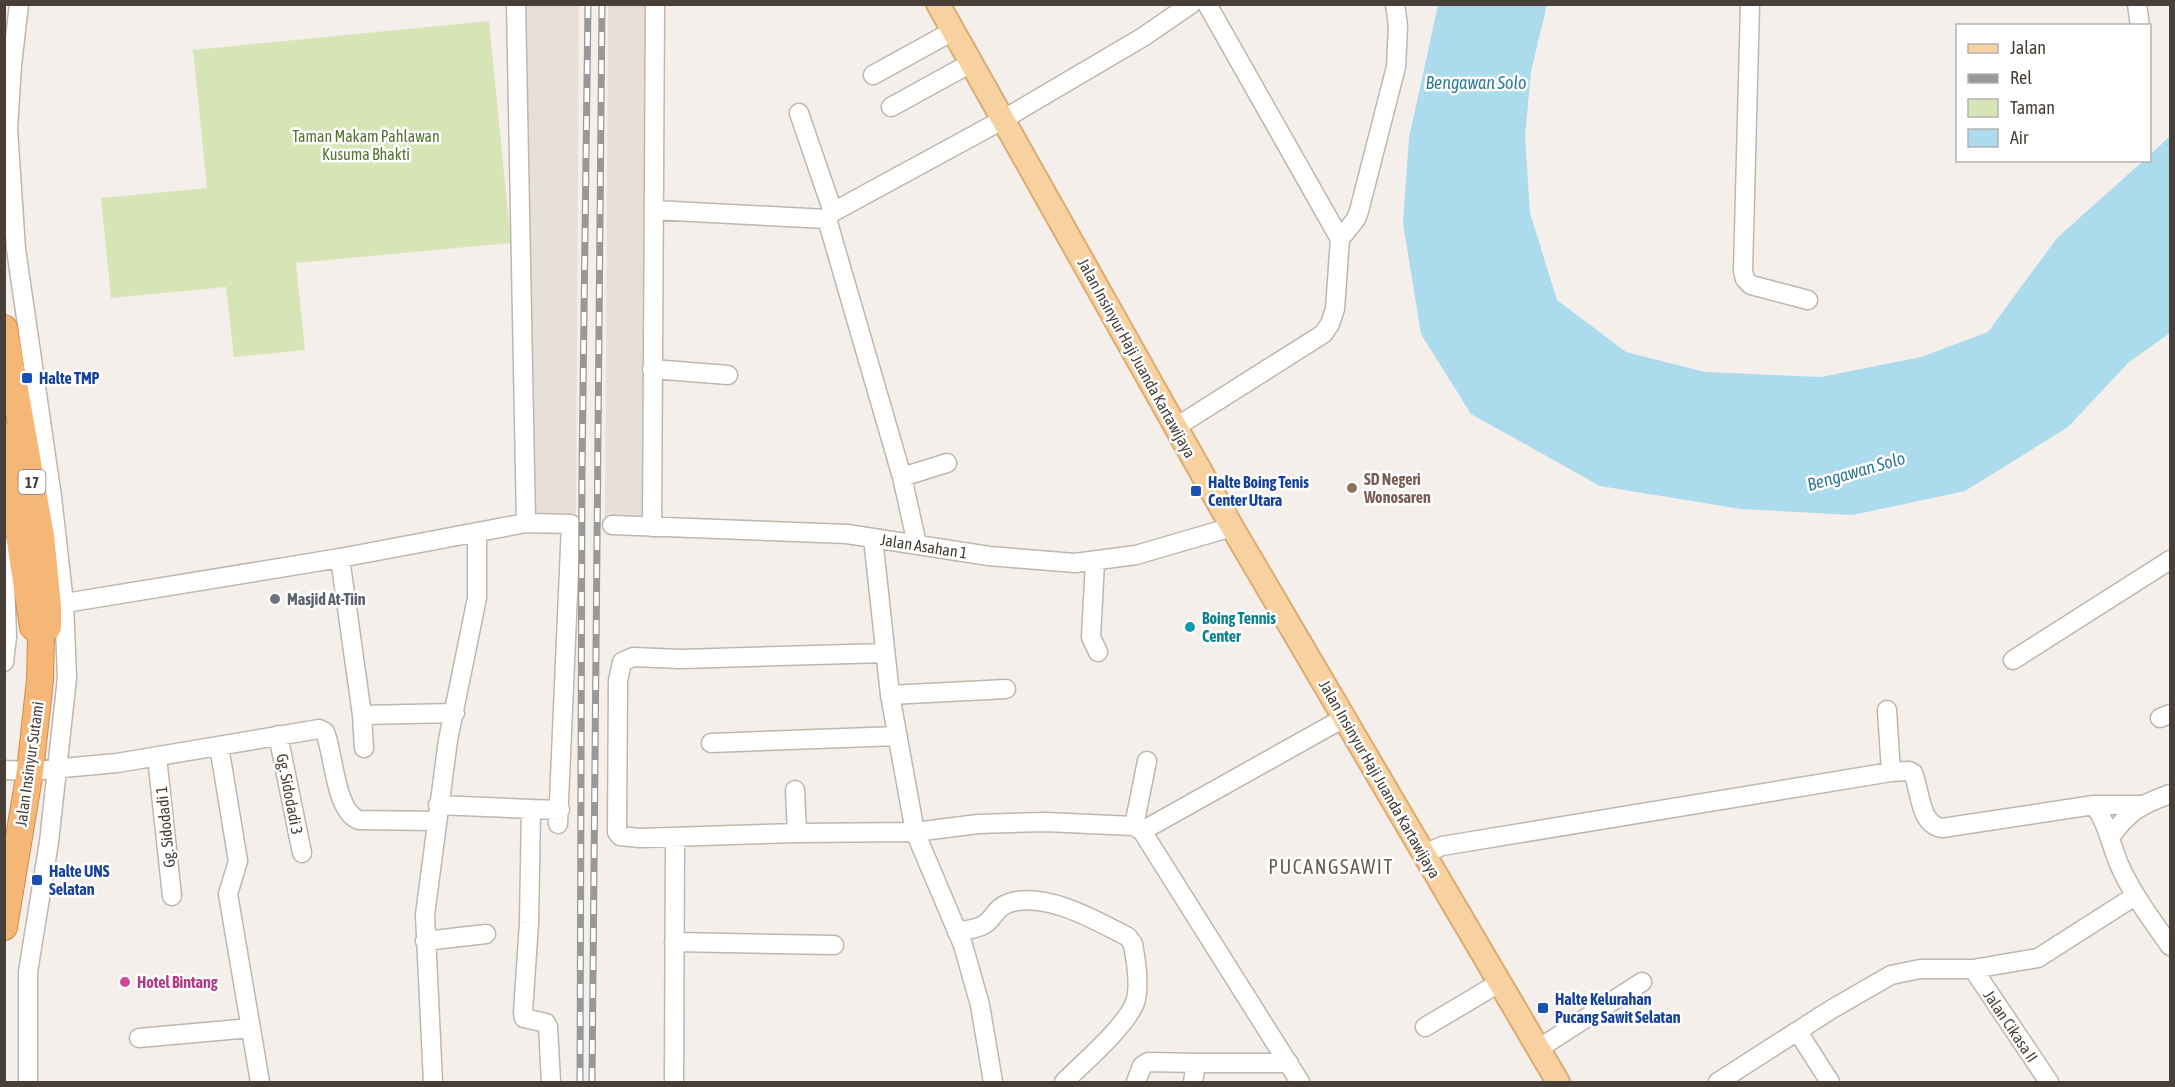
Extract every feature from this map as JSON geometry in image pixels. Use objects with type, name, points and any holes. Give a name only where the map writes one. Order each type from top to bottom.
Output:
[{"type":"highway","name":"Jalan Insinyur Sutami","points":[[4,328],[40,536],[37,600],[33,626],[41,636],[40,681],[30,771],[17,824],[4,927]]},
{"type":"highway","name":"Jalan Insinyur Sutami","points":[[4,436],[37,600]]},
{"type":"main road","name":"Jalan Insinyur Haji Juanda Kartawijaya","points":[[938,4],[1232,527],[1558,1083]]},
{"type":"street","points":[[4,662],[6,637],[37,600],[52,497],[16,249],[8,129],[19,4]]},
{"type":"street","points":[[516,4],[526,523]]},
{"type":"street","points":[[652,527],[655,4]]},
{"type":"street","points":[[654,210],[830,215],[1004,119],[1143,37],[1191,4]]},
{"type":"street","points":[[1176,427],[1323,334],[1330,324],[1335,309],[1340,239],[1207,4]]},
{"type":"street","points":[[1340,239],[1356,219],[1359,211],[1396,67],[1398,26],[1395,4]]},
{"type":"street","points":[[1750,4],[1743,271],[1751,285],[1808,300]]},
{"type":"street","points":[[2137,4],[2140,24]]},
{"type":"street","points":[[873,75],[953,31]]},
{"type":"street","points":[[891,107],[970,63]]},
{"type":"street","points":[[799,113],[830,215],[902,477],[917,544]]},
{"type":"street","points":[[652,369],[728,375]]},
{"type":"street","points":[[902,477],[947,463]]},
{"type":"street","points":[[4,770],[30,771],[157,758],[310,729],[325,732],[340,796],[350,815],[359,820],[437,813],[531,809],[559,817],[563,662],[571,524],[526,523],[340,558],[37,600]]},
{"type":"street","name":"Jalan Asahan 1","points":[[612,525],[847,534],[989,556],[1060,563],[1095,562],[1136,555],[1232,527]]},
{"type":"street","points":[[433,1083],[425,915],[437,813],[477,598],[477,532]]},
{"type":"street","points":[[873,538],[890,695],[915,832],[957,932],[980,1005],[993,1083]]},
{"type":"street","points":[[4,548],[37,600],[66,678],[49,842],[28,972],[28,1083]]},
{"type":"street","points":[[340,558],[362,715],[364,748]]},
{"type":"street","points":[[2013,660],[2170,560]]},
{"type":"street","points":[[1095,562],[1091,637],[1098,652]]},
{"type":"street","points":[[6,637],[41,636]]},
{"type":"street","points":[[885,654],[633,657],[622,662],[618,681],[617,832],[623,838],[915,832],[978,824],[1045,822],[1138,829],[1344,718]]},
{"type":"street","points":[[40,681],[66,678]]},
{"type":"street","points":[[890,695],[1005,689]]},
{"type":"street","points":[[1887,710],[1891,772]]},
{"type":"street","points":[[362,715],[455,713]]},
{"type":"street","points":[[36,720],[63,721]]},
{"type":"street","name":"Gg. Sidodadi 3","points":[[278,735],[302,853]]},
{"type":"street","points":[[711,742],[898,736]]},
{"type":"street","points":[[219,746],[238,861],[228,894],[260,1083]]},
{"type":"street","name":"Gg. Sidodadi 1","points":[[157,758],[172,896]]},
{"type":"street","points":[[1147,761],[1138,829],[1300,1083]]},
{"type":"street","points":[[1424,854],[1442,846],[1891,772],[1909,771],[1913,773],[1926,818],[1934,826],[1942,828],[2094,805],[2141,805]]},
{"type":"street","points":[[795,790],[797,833]]},
{"type":"street","points":[[2111,836],[2123,820],[2141,805],[2170,794]]},
{"type":"street","points":[[2094,805],[2104,819],[2118,863],[2135,896],[2170,946]]},
{"type":"street","points":[[17,824],[53,806]]},
{"type":"street","points":[[531,809],[529,923],[523,1012],[524,1018],[546,1023],[548,1027],[551,1083]]},
{"type":"street","points":[[17,824],[49,842]]},
{"type":"street","points":[[674,1083],[675,837]]},
{"type":"street","points":[[7,889],[40,896]]},
{"type":"street","points":[[1718,1083],[1891,975],[1920,969],[1973,969],[2038,958],[2135,896]]},
{"type":"street","points":[[957,932],[986,923],[994,911],[1011,902],[1031,900],[1084,915],[1128,938],[1133,944],[1137,993],[1134,1005],[1111,1034],[1064,1083]]},
{"type":"street","points":[[425,941],[486,934]]},
{"type":"street","points":[[674,942],[834,945]]},
{"type":"street","name":"Jalan Cikasa II","points":[[1973,969],[2049,1083]]},
{"type":"street","points":[[1538,1049],[1642,982]]},
{"type":"street","points":[[1425,1027],[1499,983]]},
{"type":"street","points":[[139,1038],[251,1028]]},
{"type":"street","points":[[1798,1032],[1830,1083]]},
{"type":"street","points":[[1136,1083],[1144,1063],[1289,1063]]},
{"type":"street","points":[[1193,1083],[1196,1063]]},
{"type":"shaded area","points":[[521,5],[579,5],[576,517],[528,517]]},
{"type":"shaded area","points":[[608,5],[652,5],[646,518],[605,518]]},
{"type":"green space","name":"Taman Makam Pahlawan Kusuma Bhakti","points":[[489,21],[511,243],[296,263],[305,350],[234,357],[226,287],[111,298],[101,198],[207,188],[193,50]]},
{"type":"water","name":"Bengawan Solo","points":[[1438,5],[1547,5],[1531,71],[1525,137],[1530,213],[1557,300],[1626,352],[1705,372],[1821,377],[1921,357],[1988,332],[2057,238],[2142,162],[2151,162],[2151,154],[2170,136],[2170,333],[2129,362],[2068,427],[1965,491],[1853,515],[1741,509],[1600,486],[1471,414],[1421,334],[1403,223],[1409,138]]},
{"type":"railway","points":[[580,1082],[582,468],[588,4]]},
{"type":"railway","points":[[592,1082],[602,4]]},
{"type":"place","name":"Halte TMP","points":[[27,378]]},
{"type":"place","name":"SD Negeri Wonosaren","points":[[1352,488]]},
{"type":"place","name":"Halte Boing Tenis Center Utara","points":[[1196,491]]},
{"type":"place","name":"Masjid At-Tiin","points":[[275,599]]},
{"type":"place","name":"Boing Tennis Center","points":[[1190,627]]},
{"type":"place","name":"Halte UNS Selatan","points":[[37,880]]},
{"type":"place","name":"Hotel Bintang","points":[[125,982]]},
{"type":"place","name":"Halte Kelurahan Pucang Sawit Selatan","points":[[1543,1008]]},
{"type":"district","name":"PUCANGSAWIT","points":[[1331,866]]}]
